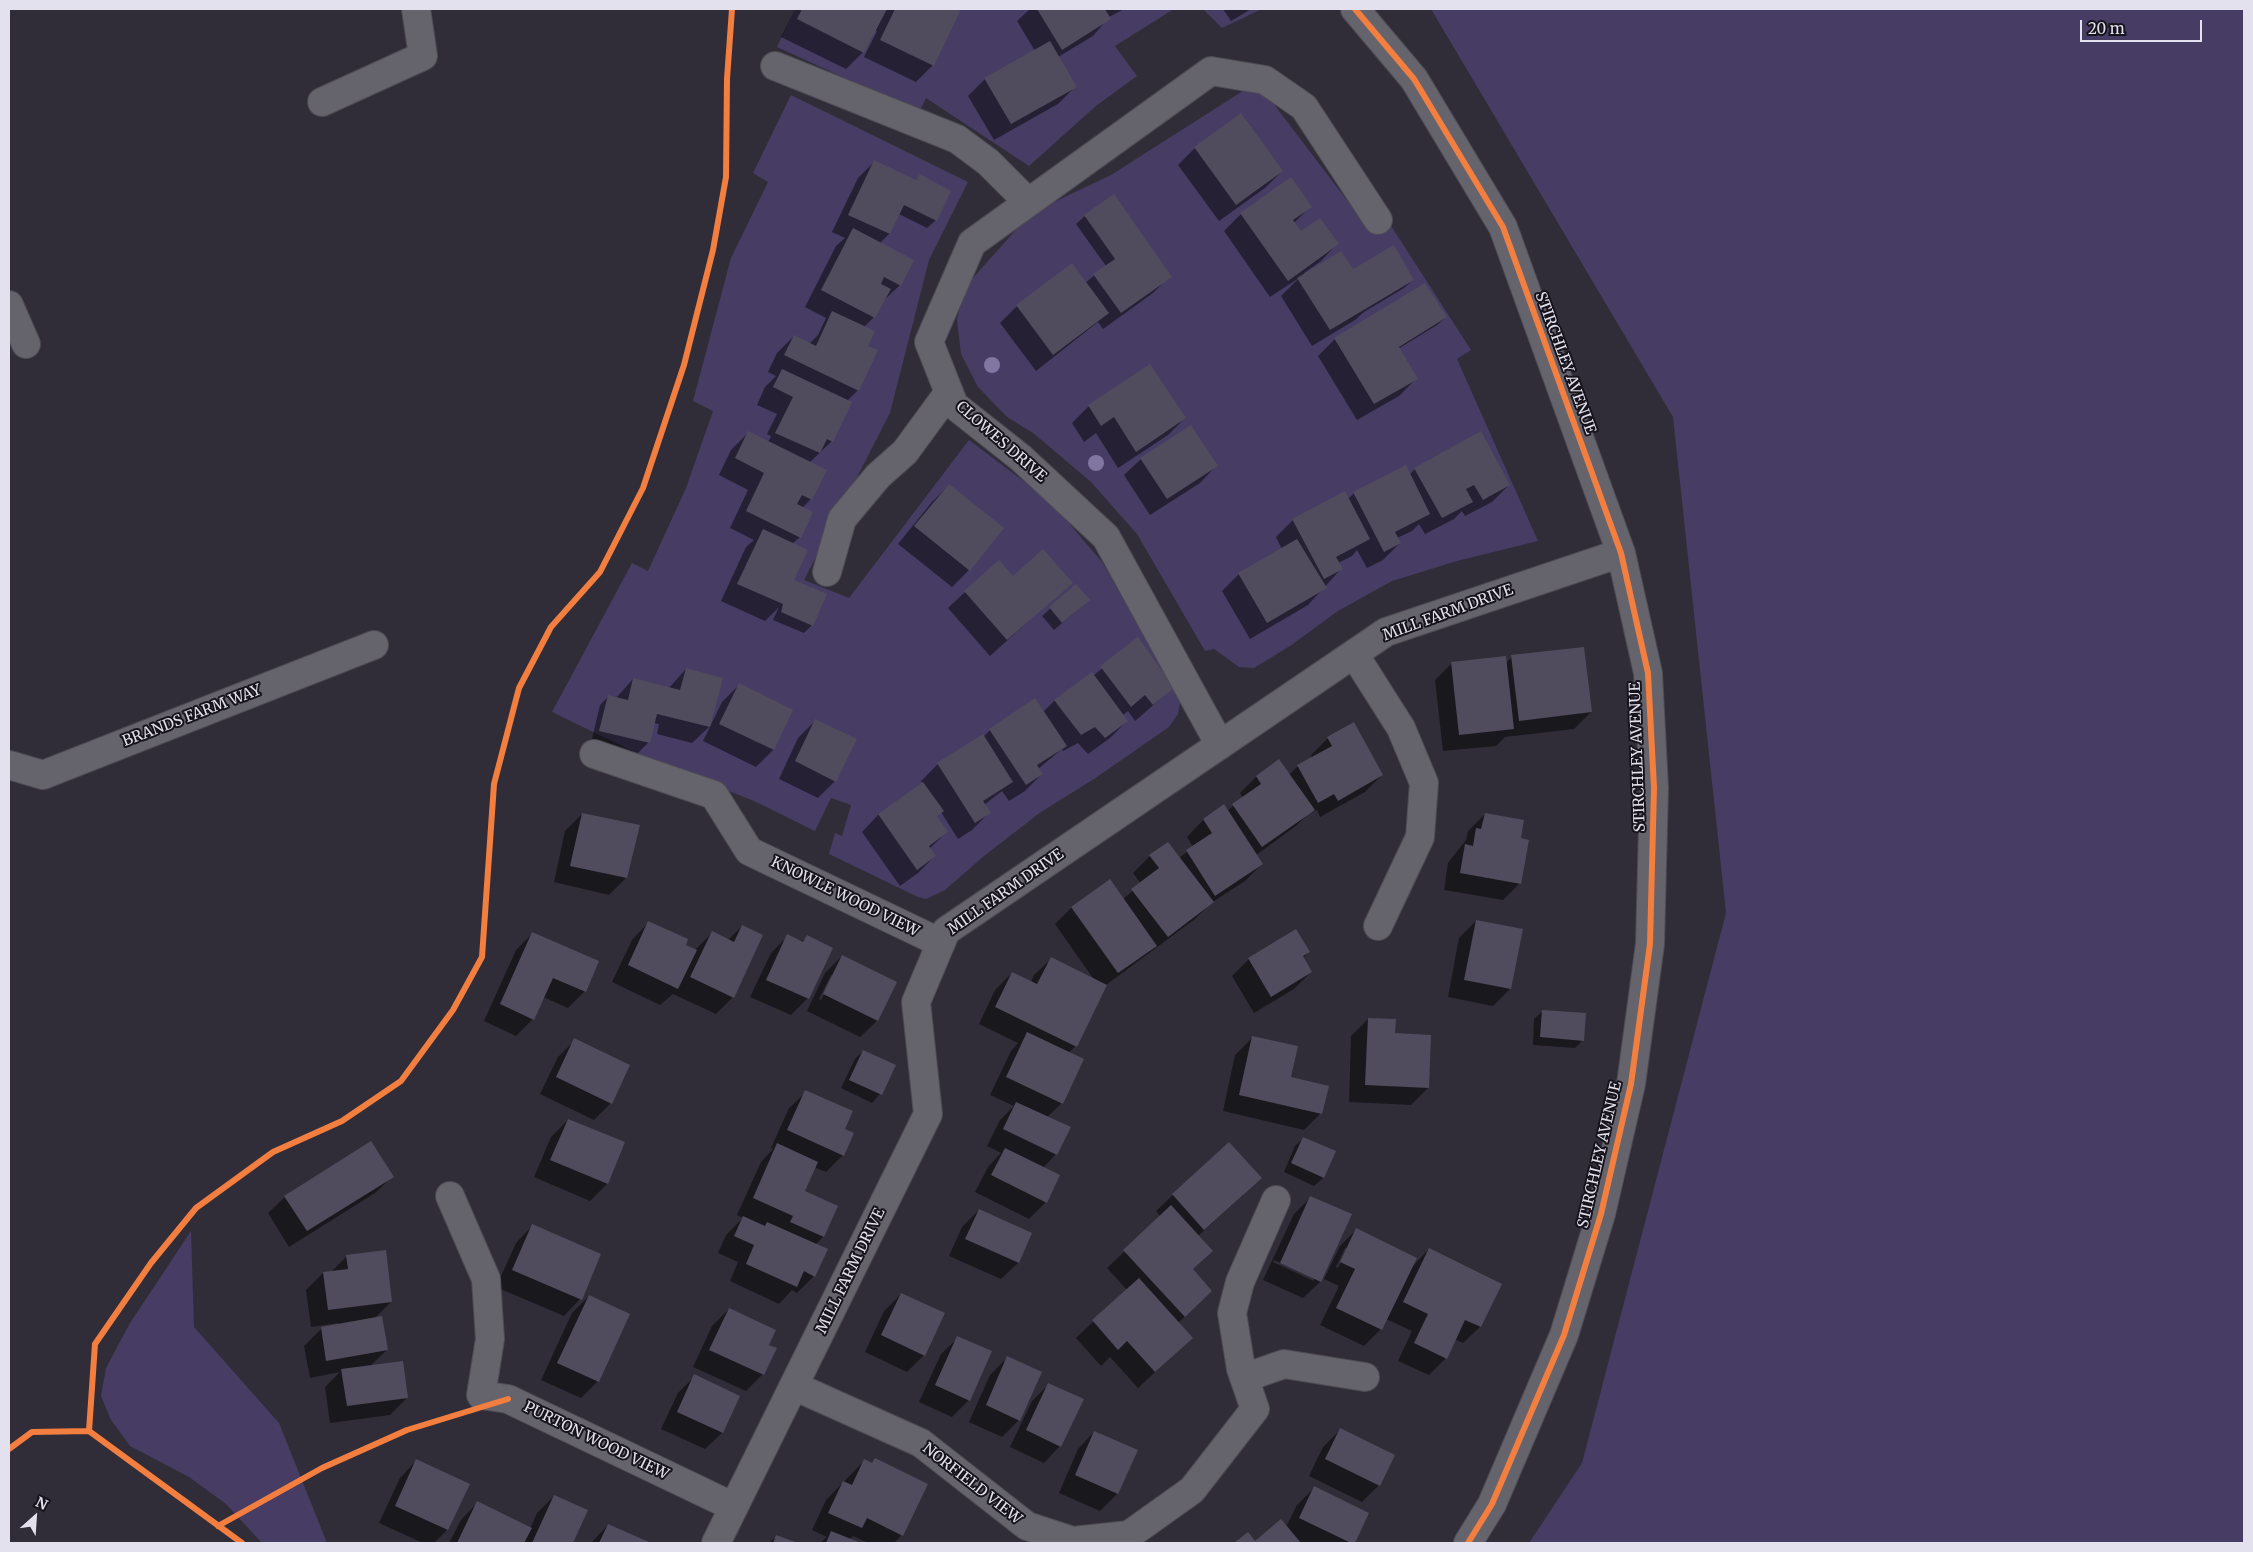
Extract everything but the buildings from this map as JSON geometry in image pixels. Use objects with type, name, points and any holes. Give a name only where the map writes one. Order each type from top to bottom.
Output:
[{"type":"street","points":[[322,102],[423,56],[416,9]]},
{"type":"street","name":"STIRCHLEY AVENUE","points":[[1355,9],[1414,79],[1503,227],[1621,553],[1648,673],[1654,788],[1650,944],[1631,1084],[1601,1214],[1564,1336],[1492,1504],[1468,1543]]},
{"type":"street","points":[[775,66],[957,139],[988,162],[1028,202]]},
{"type":"street","name":"CLOWES DRIVE","points":[[1220,745],[1106,537],[1021,458],[954,405],[929,342],[972,243],[1211,71],[1265,80],[1304,107],[1378,220]]},
{"type":"street","points":[[9,305],[26,344]]},
{"type":"street","points":[[827,572],[842,519],[878,476],[905,452],[949,392]]},
{"type":"street","name":"MILL FARM DRIVE","points":[[716,1543],[928,1114],[916,1002],[946,931],[1386,632],[1621,553]]},
{"type":"street","name":"BRANDS FARM WAY","points":[[9,765],[44,775],[374,645]]},
{"type":"street","points":[[1354,654],[1401,728],[1424,783],[1420,837],[1378,926]]},
{"type":"street","name":"KNOWLE WOOD VIEW","points":[[594,754],[714,795],[749,851],[941,943]]},
{"type":"street","name":"PURTON WOOD VIEW","points":[[450,1196],[486,1279],[490,1338],[480,1395],[508,1399],[734,1507]]},
{"type":"street","points":[[1276,1200],[1240,1282],[1232,1313],[1244,1378],[1284,1364],[1365,1377]]},
{"type":"street","name":"NORFIELD VIEW","points":[[794,1386],[921,1443],[1027,1526],[1073,1541],[1097,1541],[1129,1535],[1192,1490],[1255,1409],[1244,1378]]},
{"type":"shaded area","points":[[795,9],[1174,9],[1115,46],[1137,76],[1096,106],[1029,166],[926,98],[919,112],[777,47]]},
{"type":"shaded area","points":[[1203,9],[1262,9],[1222,28]]},
{"type":"shaded area","points":[[1431,9],[2244,9],[2244,1543],[1529,1543],[1582,1463],[1726,913],[1673,417]]},
{"type":"shaded area","points":[[1257,82],[1368,228],[1386,218],[1471,350],[1457,359],[1538,541],[1457,561],[1392,581],[1338,611],[1290,646],[1254,668],[1239,667],[1214,649],[1205,651],[1137,534],[1091,482],[1033,433],[1007,417],[978,387],[961,354],[957,320],[964,288],[1031,213],[1111,175]]},
{"type":"shaded area","points":[[791,95],[968,182],[929,260],[890,413],[804,580],[849,598],[969,440],[1050,501],[1102,562],[1181,698],[1178,714],[1169,727],[1094,779],[1041,812],[984,856],[945,890],[926,899],[918,897],[829,854],[835,833],[842,836],[851,805],[831,798],[815,831],[754,801],[651,760],[552,712],[632,563],[648,571],[686,488],[713,411],[693,401],[731,258],[768,182],[753,173]]},
{"type":"shaded area","points":[[191,1231],[194,1327],[279,1423],[327,1543],[262,1543],[226,1504],[189,1477],[130,1446],[111,1420],[101,1396],[106,1368],[130,1323]]},
{"type":"cycle path","points":[[9,1449],[32,1432],[89,1431],[95,1344],[151,1263],[196,1208],[273,1152],[342,1121],[401,1081],[453,1010],[482,957],[494,784],[519,688],[551,627],[600,572],[643,488],[684,365],[713,250],[726,177],[727,79],[732,9]]},
{"type":"cycle path","points":[[1355,9],[1414,79],[1503,227],[1621,553],[1648,673],[1654,788],[1650,944],[1631,1084],[1601,1214],[1564,1335],[1492,1504],[1468,1543]]},
{"type":"cycle path","points":[[218,1526],[322,1468],[407,1430],[508,1399]]},
{"type":"cycle path","points":[[89,1431],[242,1543]]}]
